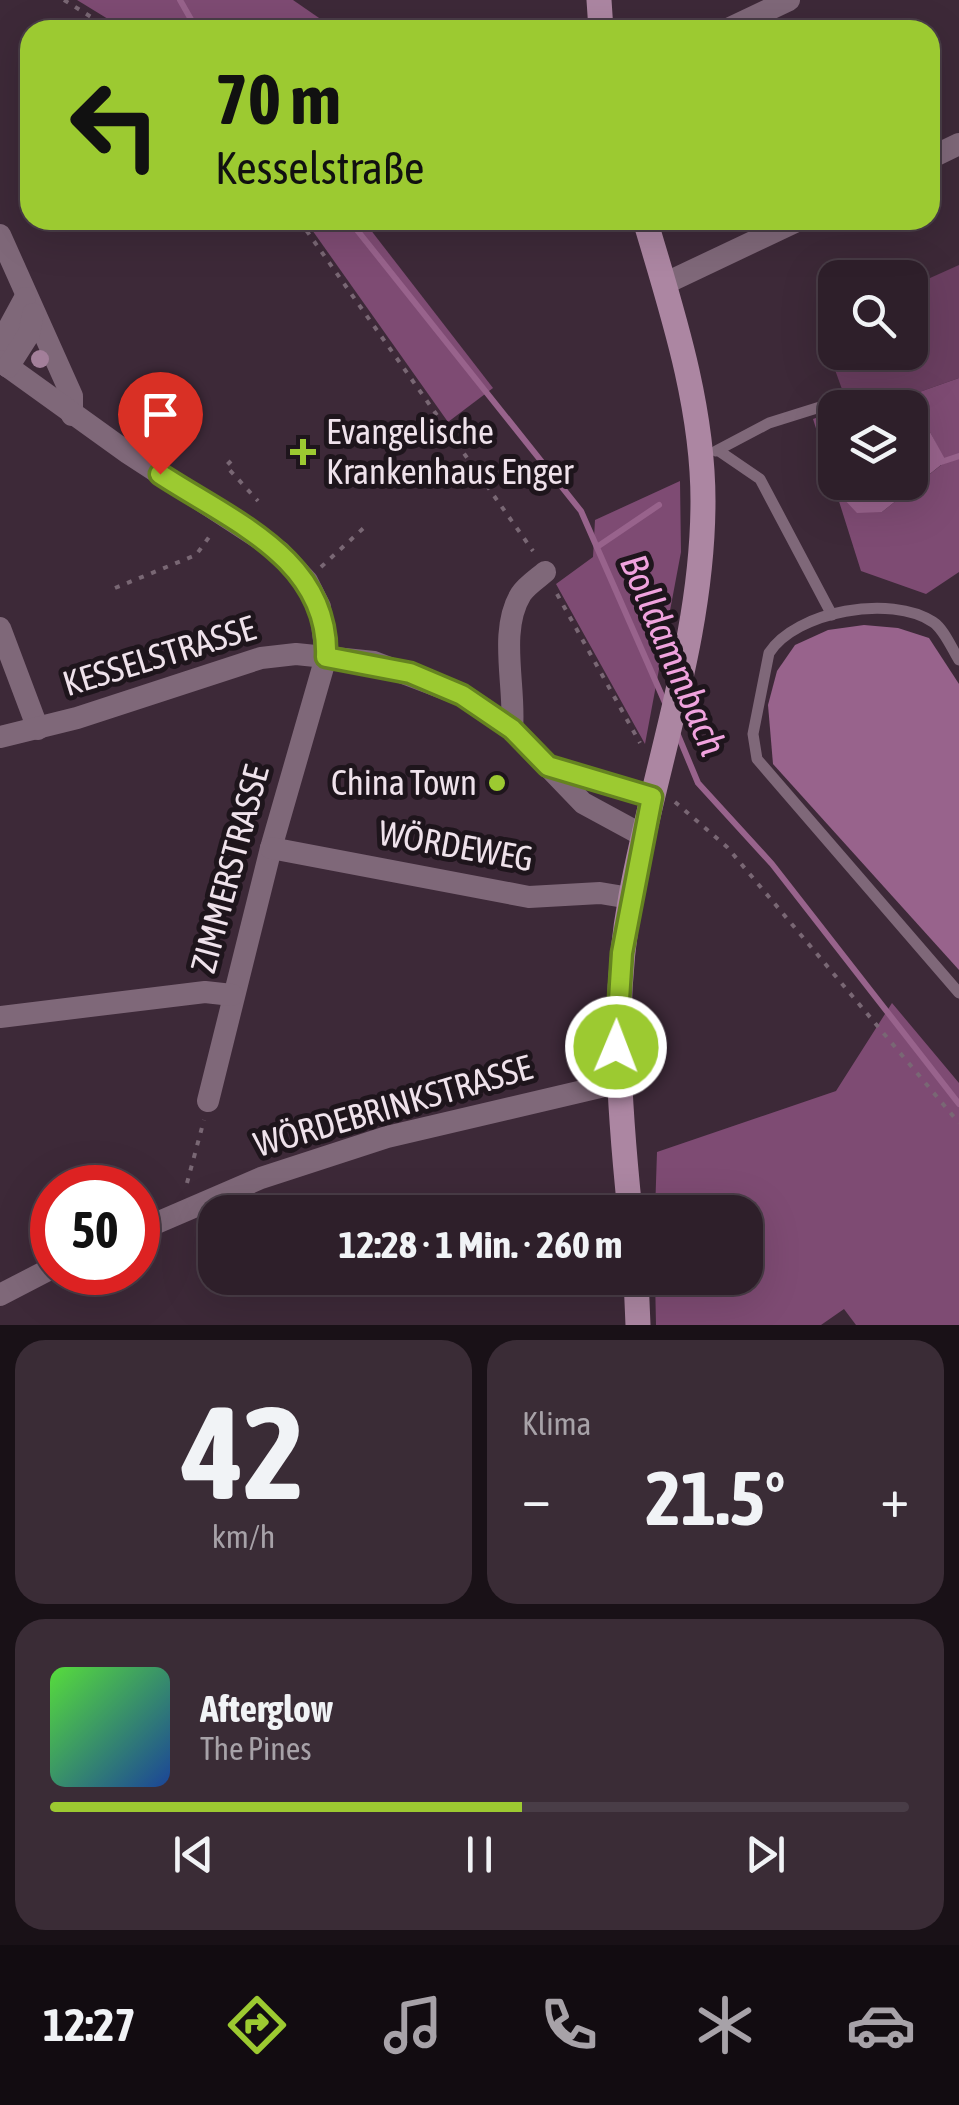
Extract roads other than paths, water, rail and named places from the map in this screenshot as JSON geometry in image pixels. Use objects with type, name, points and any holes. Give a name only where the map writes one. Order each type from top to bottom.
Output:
[{"type":"main road","points":[[628,1195],[616,1083],[616,1012],[630,898],[676,700],[697,579],[709,452],[648,230]]},
{"type":"main road","points":[[637,1295],[638,1325]]},
{"type":"street","points":[[747,20],[788,0]]},
{"type":"street","points":[[664,284],[777,230]]},
{"type":"street","points":[[0,235],[68,385],[72,414]]},
{"type":"street","points":[[0,344],[29,306]]},
{"type":"street","points":[[29,306],[29,334],[4,364],[72,414],[280,552],[307,581],[323,620],[326,657]]},
{"type":"street","points":[[512,729],[515,699],[509,638],[521,594],[544,572]]},
{"type":"street","points":[[0,628],[38,729]]},
{"type":"street","name":"KESSELSTRASSE","points":[[0,737],[38,729],[261,658],[326,657],[410,673],[462,695],[512,729],[583,802],[642,836]]},
{"type":"street","name":"ZIMMERSTRASSE","points":[[208,1101],[271,848],[326,657]]},
{"type":"street","name":"KESSELSTRASSE","points":[[548,766],[656,787]]},
{"type":"street","name":"WÖRDEWEG","points":[[271,848],[529,897],[600,892],[630,898]]},
{"type":"street","points":[[0,1018],[205,992],[232,995]]},
{"type":"street","name":"WÖRDEBRINKSTRASSE","points":[[160,1222],[261,1178],[387,1137],[616,1083]]},
{"type":"street","points":[[0,1295],[30,1279]]},
{"type":"lane","points":[[709,452],[769,424],[818,408]]},
{"type":"lane","points":[[709,452],[760,479],[832,616]]},
{"type":"lane","points":[[959,660],[935,623],[904,611],[832,616],[786,632],[769,652],[753,734],[757,758],[959,993]]},
{"type":"waterway","name":"Bolldammbach","points":[[180,0],[191,20]]},
{"type":"waterway","name":"Bolldammbach","points":[[357,230],[581,511],[666,705]]},
{"type":"waterway","points":[[941,462],[959,456]]},
{"type":"waterway","points":[[597,547],[659,505]]},
{"type":"waterway","name":"Bolldammbach","points":[[678,735],[698,783],[772,864],[959,1104]]},
{"type":"place","name":"Evangelische Krankenhaus Enger","points":[[303,452]]},
{"type":"place","name":"China Town","points":[[497,783]]}]
